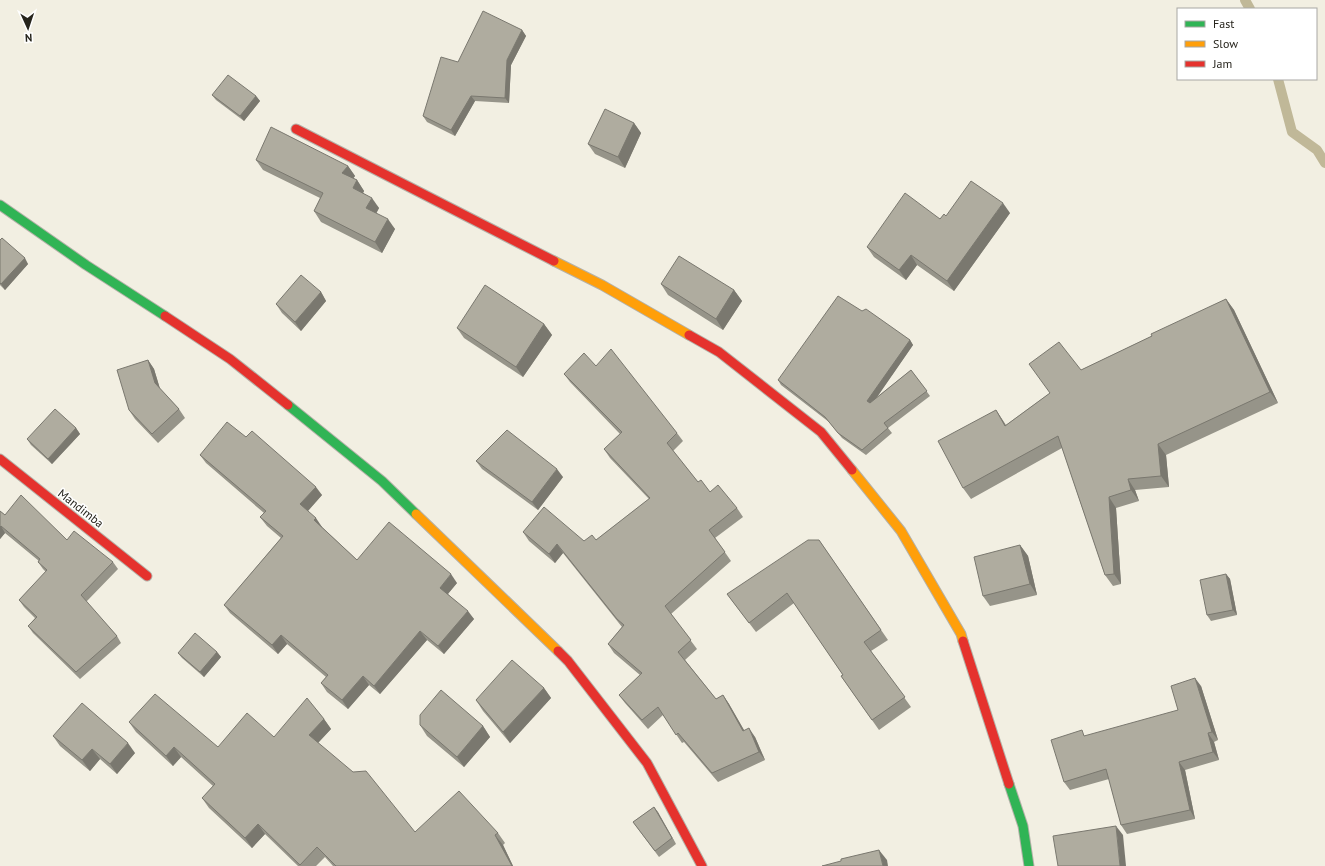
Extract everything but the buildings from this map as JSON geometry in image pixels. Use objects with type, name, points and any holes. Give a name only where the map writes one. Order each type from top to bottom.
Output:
[{"type":"street","points":[[296,129],[609,289],[719,352],[821,432],[901,531],[961,634],[1023,826],[1029,866]]},
{"type":"street","points":[[0,206],[86,265],[230,359],[382,481],[568,661],[647,762],[702,866]]},
{"type":"street","name":"Mandimba","points":[[0,459],[147,576]]},
{"type":"waterway","points":[[1245,0],[1249,8]]},
{"type":"waterway","points":[[1278,80],[1292,132],[1317,150],[1325,163]]},
{"type":"traffic: fast","points":[[0,205],[86,265],[165,316]]},
{"type":"traffic: fast","points":[[288,405],[382,481],[416,514]]},
{"type":"traffic: fast","points":[[1009,784],[1023,826],[1029,866]]},
{"type":"traffic: slow","points":[[554,261],[602,285],[689,335]]},
{"type":"traffic: slow","points":[[852,470],[901,531],[961,634],[963,641]]},
{"type":"traffic: slow","points":[[416,514],[558,651]]},
{"type":"traffic: jam","points":[[296,129],[554,261]]},
{"type":"traffic: jam","points":[[165,316],[230,359],[288,405]]},
{"type":"traffic: jam","points":[[689,335],[719,352],[821,432],[852,470]]},
{"type":"traffic: jam","points":[[0,459],[147,576]]},
{"type":"traffic: jam","points":[[963,641],[1009,784]]},
{"type":"traffic: jam","points":[[558,651],[568,661],[647,763],[702,866]]}]
